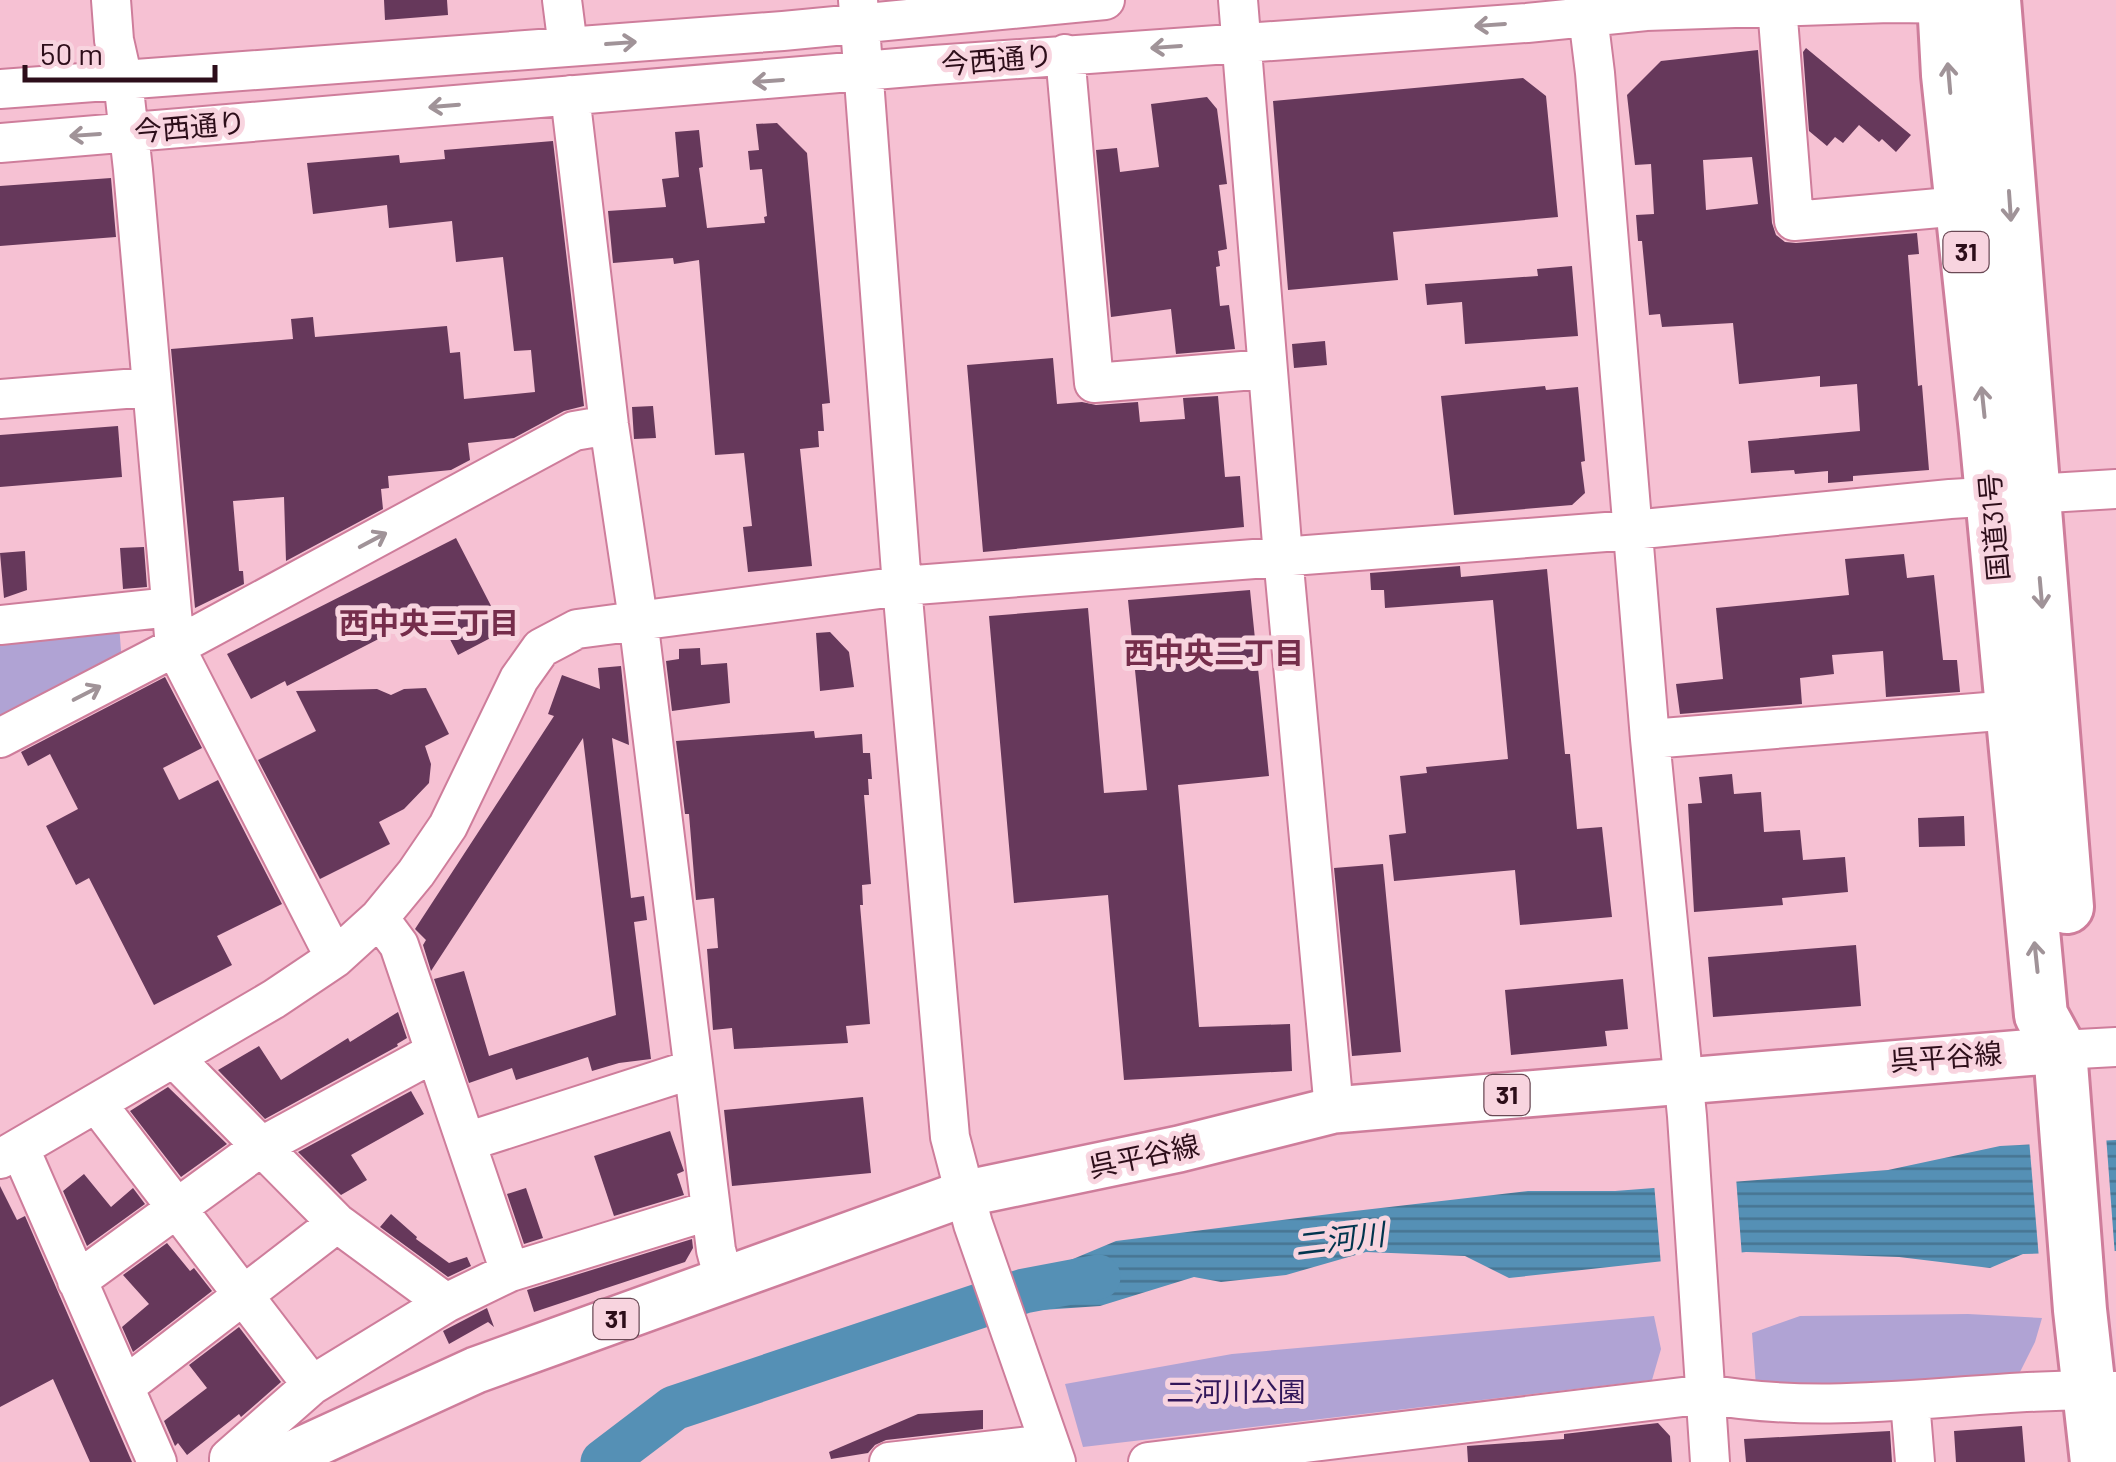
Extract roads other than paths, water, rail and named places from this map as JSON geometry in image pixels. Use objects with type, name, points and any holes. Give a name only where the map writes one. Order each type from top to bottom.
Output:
[{"type":"highway","name":"国道31号","points":[[1969,2],[1961,206],[2012,497],[2012,710],[2041,1014],[2061,1068],[2080,1310],[2104,1390],[2097,1462]]},
{"type":"highway","name":"国道31号","points":[[1969,2],[2012,497],[2075,1012],[2061,1068]]},
{"type":"main road","name":"呉平谷線","points":[[275,1462],[476,1370],[724,1280],[1179,1149],[1334,1110],[1684,1098],[2061,1068]]},
{"type":"street","points":[[111,0],[129,132],[175,647],[335,958]]},
{"type":"street","points":[[562,0],[568,47]]},
{"type":"street","name":"今西通り","points":[[0,89],[568,47],[859,11],[1105,0]]},
{"type":"street","points":[[1238,0],[1283,556],[1334,1110]]},
{"type":"street","name":"今西通り","points":[[0,143],[1242,42],[1587,8],[1969,2]]},
{"type":"street","points":[[1777,6],[1794,221],[1961,206]]},
{"type":"street","points":[[1587,8],[1684,1098],[1710,1462]]},
{"type":"street","points":[[859,11],[902,586],[950,1137],[968,1209],[1051,1453],[888,1462]]},
{"type":"street","points":[[1066,54],[1094,383],[1267,370]]},
{"type":"street","points":[[570,95],[716,1250],[724,1280]]},
{"type":"street","points":[[0,399],[150,387]]},
{"type":"street","points":[[0,738],[574,432],[609,425]]},
{"type":"street","points":[[157,1462],[78,1281],[10,1154],[274,999],[335,958],[379,918],[448,826],[519,679],[541,648],[577,629],[902,586],[2116,489]]},
{"type":"street","points":[[0,625],[171,607]]},
{"type":"street","points":[[1650,739],[2012,710]]},
{"type":"street","points":[[379,918],[399,944],[510,1272]]},
{"type":"street","points":[[2061,1068],[2116,1047]]},
{"type":"street","points":[[78,1281],[262,1146],[435,1052]]},
{"type":"street","points":[[174,1058],[183,1072],[337,1223],[446,1303]]},
{"type":"street","points":[[466,1142],[693,1069]]},
{"type":"street","points":[[96,1104],[312,1385]]},
{"type":"street","points":[[229,1462],[312,1385],[446,1303],[510,1272],[711,1210]]},
{"type":"street","points":[[124,1387],[337,1223]]},
{"type":"street","points":[[1148,1462],[1347,1450],[1707,1394],[1750,1402],[1910,1401],[2104,1390]]},
{"type":"street","points":[[1910,1401],[1914,1462]]},
{"type":"water","points":[[2116,1140],[2116,1251],[2023,1254],[1990,1268],[1899,1257],[1746,1252],[1509,1278],[1465,1256],[1366,1252],[1286,1275],[1221,1282],[1194,1277],[1100,1306],[1042,1310],[1037,1274],[1116,1241],[1528,1191],[1615,1191],[1888,1170],[2000,1146]]},
{"type":"waterway","name":"二河川","points":[[603,1462],[674,1408],[1024,1291],[1098,1277]]},
{"type":"district","name":"西中央三丁目","points":[[429,624]]},
{"type":"district","name":"西中央二丁目","points":[[1214,654]]},
{"type":"park label","name":"二河川公園","points":[[1236,1392]]}]
